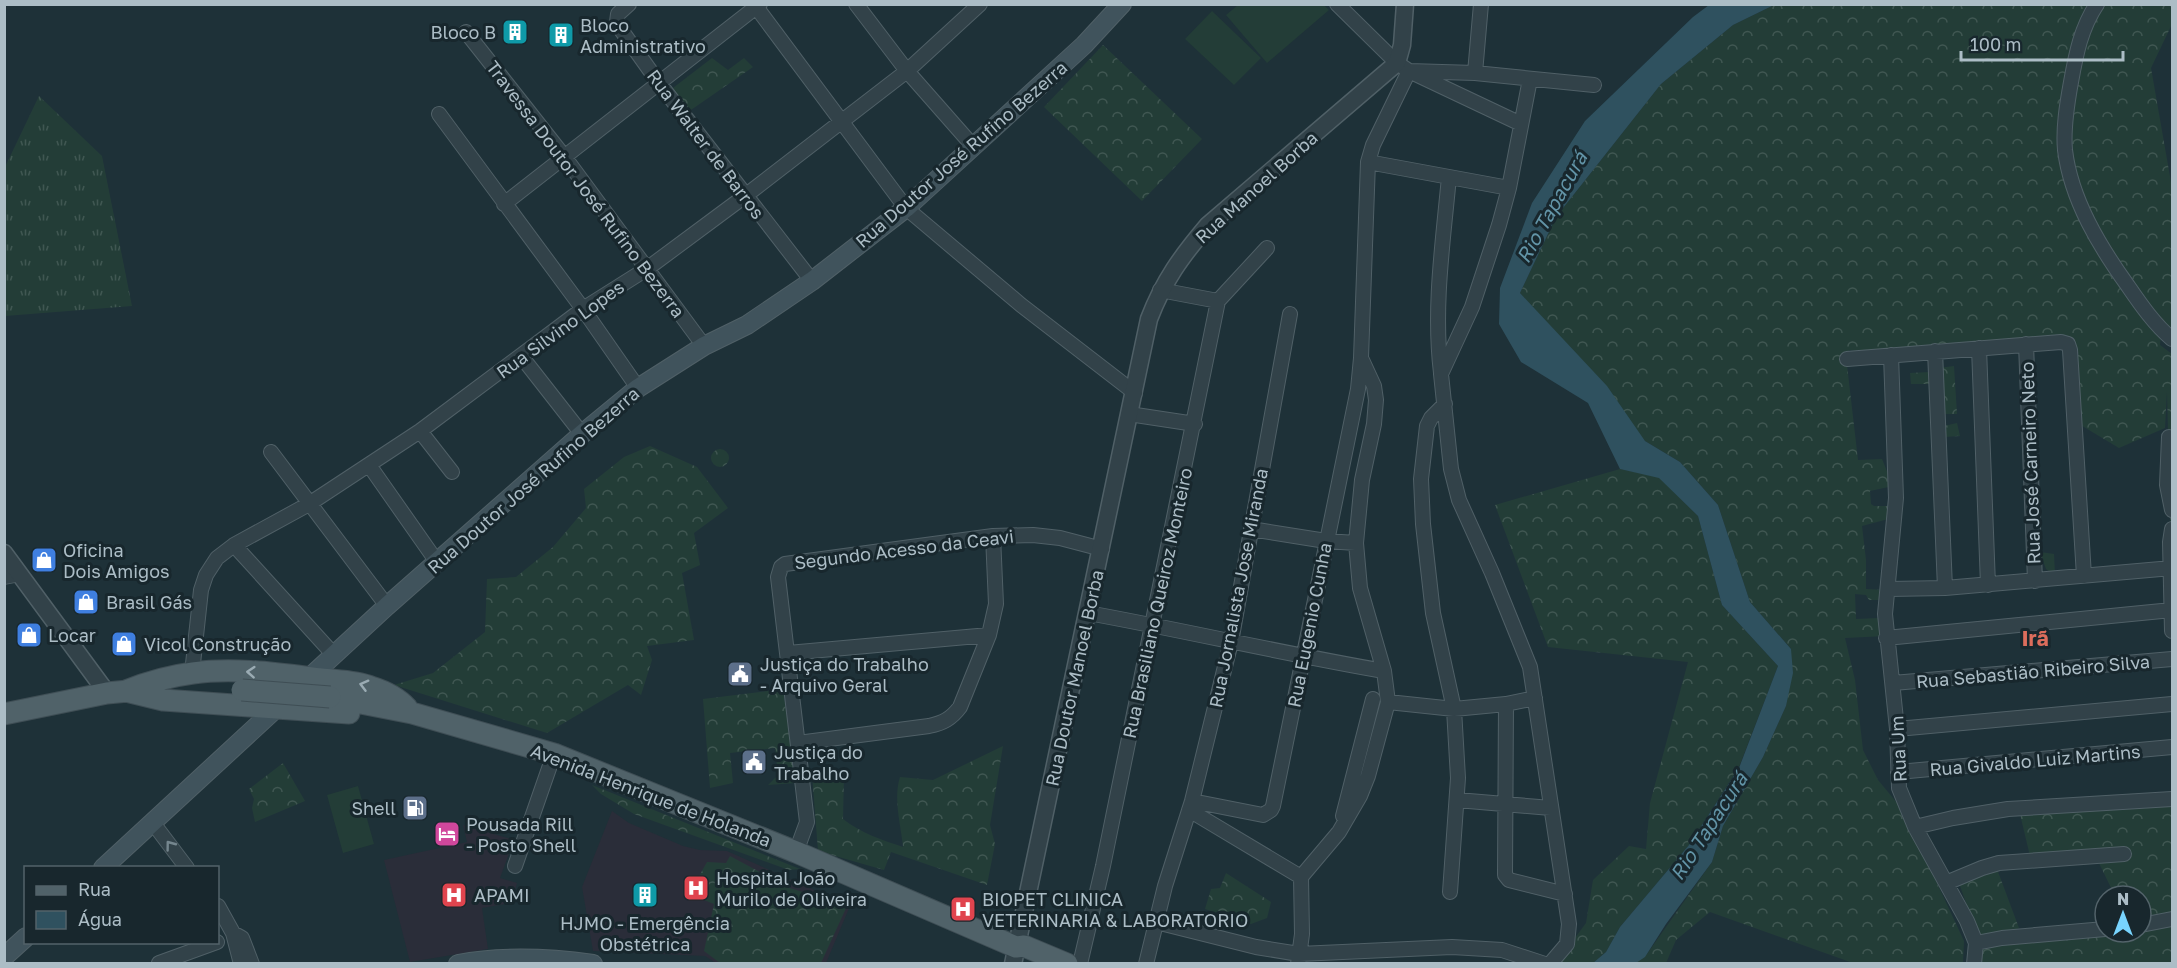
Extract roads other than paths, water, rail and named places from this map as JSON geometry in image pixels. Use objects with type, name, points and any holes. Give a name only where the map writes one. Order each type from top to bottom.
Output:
[{"type":"main road","name":"Rua Doutor José Rufino Bezerra","points":[[107,866],[387,606],[582,434],[638,388],[704,346],[747,325],[812,281],[906,208],[1084,45],[1122,4]]},
{"type":"main road","points":[[117,692],[149,682],[192,673],[217,671],[309,677],[371,687],[398,700],[411,713]]},
{"type":"main road","name":"Avenida Henrique de Holanda","points":[[4,714],[117,692],[186,689],[242,690],[330,697],[411,713],[554,754],[796,852],[1014,955],[1024,946],[1067,963]]},
{"type":"main road","points":[[117,692],[163,700],[435,720]]},
{"type":"main road","points":[[6,959],[24,939]]},
{"type":"main road","points":[[1014,955],[1021,953],[1048,963]]},
{"type":"main road","points":[[458,963],[512,960],[584,963]]},
{"type":"street","name":"Rua Walter de Barros","points":[[629,4],[618,14],[617,22],[659,83],[812,281]]},
{"type":"street","points":[[856,4],[906,71],[973,146]]},
{"type":"street","name":"Rua Silvino Lopes","points":[[192,673],[201,590],[206,575],[218,558],[234,545],[309,504],[420,431],[583,309],[648,267],[746,196],[906,71],[980,4]]},
{"type":"street","points":[[1337,4],[1403,67],[1521,124]]},
{"type":"street","points":[[1403,67],[1405,4]]},
{"type":"street","points":[[1475,73],[1481,4]]},
{"type":"street","points":[[2097,4],[2081,35],[2066,114],[2066,150],[2074,189],[2101,246],[2143,308],[2172,339]]},
{"type":"street","points":[[504,204],[757,6],[906,208],[1021,305],[1135,393]]},
{"type":"street","name":"Travessa Doutor José Rufino Bezerra","points":[[466,32],[564,155],[704,346]]},
{"type":"street","points":[[1403,67],[1594,85]]},
{"type":"street","name":"Rua Eugenio Cunha","points":[[1190,805],[1263,815],[1271,810],[1352,421],[1361,358],[1368,162],[1403,67]]},
{"type":"street","name":"Rua Manoel Borba","points":[[1135,393],[1149,319],[1160,290],[1208,225],[1403,67]]},
{"type":"street","points":[[1442,374],[1472,307],[1499,225],[1509,188],[1530,79]]},
{"type":"street","points":[[439,114],[583,309],[638,388]]},
{"type":"street","points":[[1368,162],[1509,188]]},
{"type":"street","points":[[1449,177],[1437,344],[1451,469],[1459,500],[1492,573],[1530,667],[1569,924],[1569,939],[1564,949],[1550,963]]},
{"type":"street","points":[[1160,290],[1218,301],[1267,248]]},
{"type":"street","name":"Rua Brasiliano Queiroz Monteiro","points":[[1080,963],[1103,866],[1151,624],[1195,424],[1218,301]]},
{"type":"street","name":"Rua Jornalista Jose Miranda","points":[[1146,963],[1165,886],[1190,805],[1231,642],[1290,314]]},
{"type":"street","points":[[1846,359],[2061,342],[2068,344],[2084,576]]},
{"type":"street","name":"Rua José Carneiro Neto","points":[[2026,345],[2035,581]]},
{"type":"street","points":[[1979,348],[1988,585]]},
{"type":"street","points":[[1935,351],[1945,588]]},
{"type":"street","name":"Rua Um","points":[[1891,355],[1896,498],[1885,614],[1897,729],[1899,788],[1915,827],[1967,921],[1976,943],[1974,963]]},
{"type":"street","points":[[521,356],[582,434]]},
{"type":"street","points":[[1299,959],[1302,934],[1301,877],[1339,832],[1360,796],[1368,776],[1388,702],[1384,671],[1360,588],[1356,543],[1362,480],[1374,424],[1376,400],[1374,386],[1361,358]]},
{"type":"street","name":"Rua Doutor Manoel Borba","points":[[1014,955],[1135,393]]},
{"type":"street","points":[[1444,404],[1427,426],[1421,478],[1423,524],[1433,613],[1454,709],[1458,778],[1450,892]]},
{"type":"street","points":[[1129,414],[1195,424]]},
{"type":"street","points":[[420,431],[452,472]]},
{"type":"street","points":[[2169,437],[2167,485],[2172,510]]},
{"type":"street","points":[[271,452],[387,606]]},
{"type":"street","points":[[369,465],[437,562]]},
{"type":"street","points":[[1251,529],[1326,541],[1356,543]]},
{"type":"street","points":[[2172,529],[2170,542],[2172,631]]},
{"type":"street","name":"Segundo Acesso da Ceavi","points":[[788,653],[778,577],[779,571],[785,564],[993,536],[1033,535],[1060,538],[1102,549]]},
{"type":"street","points":[[798,743],[929,726],[942,723],[952,717],[960,707],[989,635],[996,604],[993,536]]},
{"type":"street","points":[[234,545],[334,655]]},
{"type":"street","points":[[4,553],[12,575],[117,692]]},
{"type":"street","points":[[1889,589],[1988,585],[2171,568]]},
{"type":"street","points":[[1886,638],[2172,609]]},
{"type":"street","points":[[1088,613],[1151,624],[1302,657],[1384,671]]},
{"type":"street","points":[[796,852],[807,822],[788,653],[989,635]]},
{"type":"street","name":"Rua Sebastião Ribeiro Silva","points":[[1893,683],[2172,659]]},
{"type":"street","points":[[1388,702],[1454,709],[1506,704],[1535,698]]},
{"type":"street","points":[[1339,832],[1373,699]]},
{"type":"street","points":[[1506,704],[1507,877],[1509,880],[1565,894]]},
{"type":"street","points":[[1897,729],[2172,704]]},
{"type":"street","name":"Rua Givaldo Luiz Martins","points":[[1898,772],[2172,747]]},
{"type":"street","points":[[515,866],[554,754]]},
{"type":"street","points":[[1915,827],[2008,809],[2172,799]]},
{"type":"street","points":[[1457,800],[1551,808]]},
{"type":"street","points":[[1190,805],[1301,877]]},
{"type":"street","points":[[153,823],[186,866]]},
{"type":"street","points":[[1946,883],[1999,863],[2124,854]]},
{"type":"street","points":[[219,908],[233,933],[241,963]]},
{"type":"street","points":[[2153,923],[2172,919]]},
{"type":"street","points":[[1156,922],[1299,959],[1452,947],[1502,950],[1545,963]]},
{"type":"street","points":[[1976,943],[2002,938],[2093,930]]},
{"type":"street","points":[[219,941],[233,933]]},
{"type":"street","points":[[233,933],[242,938],[252,963]]},
{"type":"street","points":[[159,963],[211,944]]},
{"type":"water","name":"Rio Tapacurá","points":[[1709,5],[1774,5],[1733,25],[1661,84],[1556,217],[1520,293],[1607,386],[1645,441],[1680,462],[1718,505],[1750,602],[1791,649],[1793,673],[1786,706],[1763,757],[1723,826],[1712,862],[1666,924],[1645,957],[1636,963],[1593,963],[1606,952],[1620,927],[1689,845],[1739,768],[1778,666],[1722,605],[1698,516],[1659,478],[1620,469],[1588,403],[1521,362],[1499,324],[1500,288],[1532,203],[1585,121],[1693,17]]},
{"type":"place","name":"Bloco B","points":[[515,32]]},
{"type":"place","name":"Bloco Administrativo","points":[[561,35]]},
{"type":"place","name":"Oficina Dois Amigos","points":[[44,560]]},
{"type":"place","name":"Brasil Gás","points":[[86,602]]},
{"type":"place","name":"Locar","points":[[29,635]]},
{"type":"place","name":"Vicol Construção","points":[[124,644]]},
{"type":"place","name":"Justiça do Trabalho - Arquivo Geral","points":[[740,674]]},
{"type":"place","name":"Justiça do Trabalho","points":[[754,762]]},
{"type":"place","name":"Shell","points":[[415,808]]},
{"type":"place","name":"Pousada Rill - Posto Shell","points":[[447,834]]},
{"type":"place","name":"Hospital João Murilo de Oliveira","points":[[696,888]]},
{"type":"place","name":"APAMI","points":[[454,895]]},
{"type":"place","name":"HJMO - Emergência Obstétrica","points":[[645,895]]},
{"type":"place","name":"BIOPET CLINICA VETERINARIA & LABORATORIO","points":[[963,909]]},
{"type":"district","name":"Irã","points":[[2035,638]]}]
